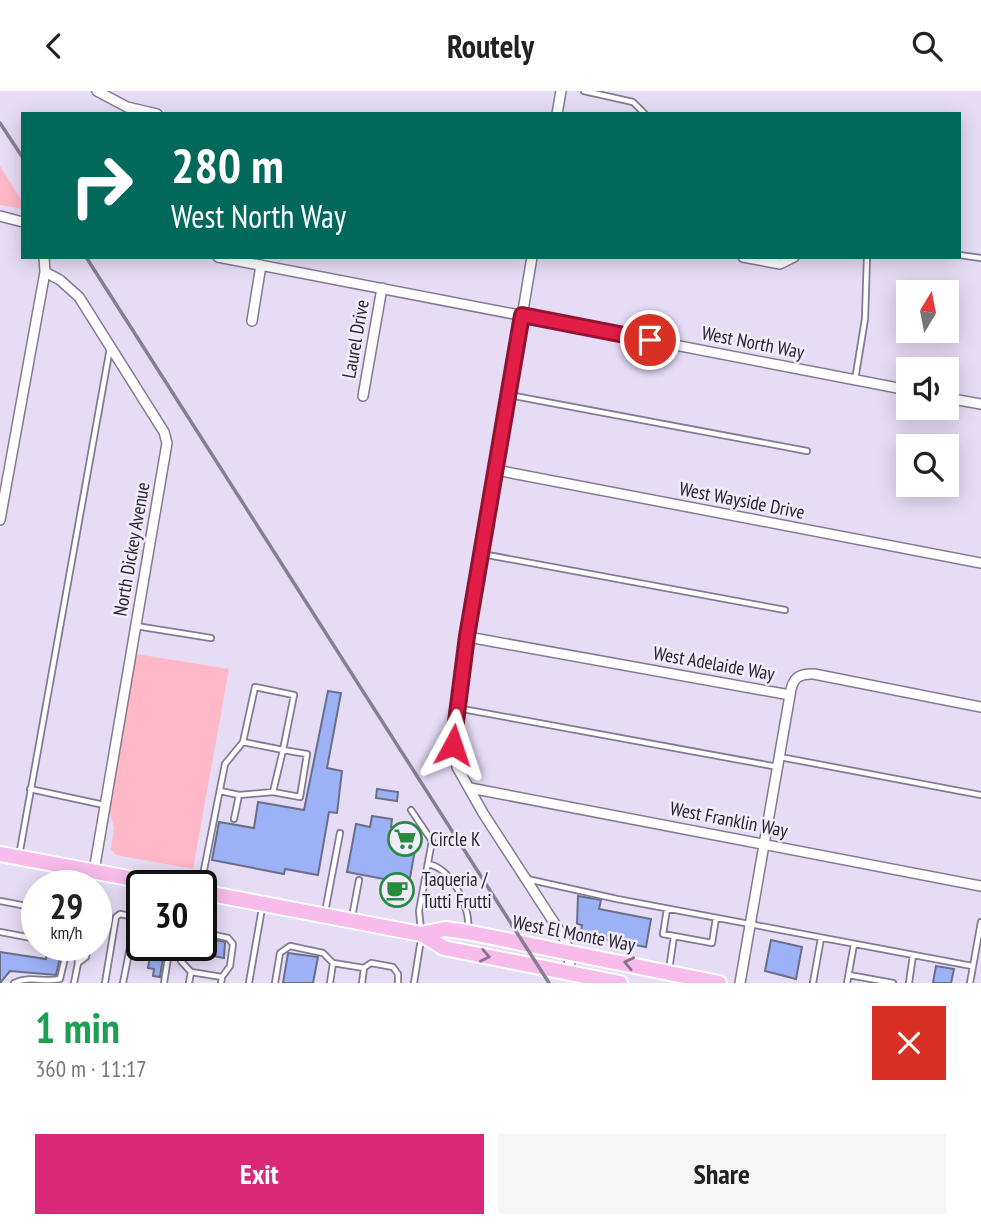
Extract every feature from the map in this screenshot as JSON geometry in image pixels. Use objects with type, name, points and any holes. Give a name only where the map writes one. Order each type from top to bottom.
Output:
[{"type":"main road","points":[[0,854],[65,870]]},
{"type":"main road","name":"West El Monte Way","points":[[217,895],[421,935],[444,948],[620,983]]},
{"type":"main road","name":"West El Monte Way","points":[[421,935],[445,929],[467,932],[719,983]]},
{"type":"street","points":[[97,91],[127,107],[148,112]]},
{"type":"street","points":[[557,112],[561,91]]},
{"type":"street","points":[[0,216],[21,221]]},
{"type":"street","points":[[0,520],[45,272],[44,259]]},
{"type":"street","name":"West North Way","points":[[229,259],[896,388]]},
{"type":"street","points":[[532,259],[467,636],[456,708],[454,757],[569,951],[570,973]]},
{"type":"street","points":[[754,259],[780,264],[790,259]]},
{"type":"street","points":[[252,321],[261,265]]},
{"type":"street","name":"North Dickey Avenue","points":[[45,272],[60,280],[79,297],[164,432],[167,443],[94,870]]},
{"type":"street","name":"Laurel Drive","points":[[363,396],[382,288]]},
{"type":"street","points":[[959,399],[981,404]]},
{"type":"street","name":"West Wayside Drive","points":[[496,470],[981,563]]},
{"type":"street","name":"West Adelaide Way","points":[[467,636],[790,695],[792,683],[797,677],[814,674],[981,707]]},
{"type":"street","points":[[740,983],[790,695]]},
{"type":"street","name":"West Franklin Way","points":[[470,788],[981,886]]},
{"type":"lane","points":[[584,91],[634,102],[643,112]]},
{"type":"lane","points":[[961,255],[981,258]]},
{"type":"lane","points":[[855,380],[865,319],[867,259]]},
{"type":"lane","points":[[19,857],[110,347]]},
{"type":"lane","points":[[509,395],[807,451]]},
{"type":"lane","points":[[482,554],[785,610]]},
{"type":"lane","points":[[135,626],[211,638]]},
{"type":"lane","points":[[204,870],[225,764],[243,742],[255,687],[293,695],[273,792]]},
{"type":"lane","points":[[456,708],[981,795]]},
{"type":"lane","points":[[220,791],[239,795],[273,792],[300,797],[307,754],[243,742]]},
{"type":"lane","points":[[30,789],[105,805]]},
{"type":"lane","points":[[234,819],[239,795]]},
{"type":"lane","points":[[411,810],[432,841],[419,911],[421,935],[414,983]]},
{"type":"lane","points":[[324,916],[340,833]]},
{"type":"lane","points":[[428,864],[439,867],[467,907],[467,932]]},
{"type":"lane","points":[[526,879],[667,909],[972,966]]},
{"type":"lane","points":[[352,921],[359,880]]},
{"type":"lane","points":[[0,901],[21,905]]},
{"type":"lane","points":[[249,983],[263,904]]},
{"type":"lane","points":[[667,909],[663,934],[712,943],[716,918]]},
{"type":"lane","points":[[105,983],[116,917],[120,914],[126,915]]},
{"type":"lane","points":[[970,983],[981,922]]},
{"type":"lane","points":[[0,932],[21,936]]},
{"type":"lane","points":[[181,961],[191,972],[221,980],[230,966],[233,944],[228,937],[217,935]]},
{"type":"lane","points":[[669,972],[674,936]]},
{"type":"lane","points":[[813,983],[821,938]]},
{"type":"lane","points":[[847,983],[854,944]]},
{"type":"lane","points":[[275,983],[280,953],[290,946],[323,953],[333,963],[364,968],[371,963],[393,967],[398,974],[398,983]]},
{"type":"lane","points":[[909,983],[914,955]]},
{"type":"lane","points":[[14,983],[23,979],[50,982],[60,979],[67,961]]},
{"type":"lane","points":[[74,983],[81,961]]},
{"type":"lane","points":[[124,983],[129,961]]},
{"type":"lane","points":[[164,983],[167,961]]},
{"type":"lane","points":[[330,983],[333,963]]},
{"type":"lane","points":[[362,983],[364,968]]},
{"type":"lane","points":[[189,983],[191,972]]},
{"type":"lane","points":[[849,975],[893,983]]},
{"type":"shaded area","points":[[0,166],[21,200],[21,209],[0,205]]},
{"type":"shaded area","points":[[136,654],[229,669],[193,869],[116,855],[111,849],[114,828],[109,808]]},
{"type":"building","points":[[328,691],[341,693],[327,768],[342,771],[337,813],[329,812],[318,875],[285,869],[284,874],[212,860],[219,822],[254,828],[258,802],[304,810]]},
{"type":"building","points":[[377,789],[398,792],[397,801],[376,798]]},
{"type":"building","points":[[372,816],[392,819],[391,827],[418,833],[406,900],[382,895],[384,879],[347,872],[356,824],[370,827]]},
{"type":"building","points":[[578,896],[601,900],[599,909],[651,919],[646,947],[598,938],[599,934],[581,931],[582,925],[577,924]]},
{"type":"building","points":[[217,940],[225,942],[224,958],[217,957]]},
{"type":"building","points":[[771,940],[802,947],[796,979],[765,971]]},
{"type":"building","points":[[0,952],[21,955],[21,961],[59,961],[56,975],[10,971],[0,983]]},
{"type":"building","points":[[288,953],[318,957],[313,983],[283,983]]},
{"type":"building","points":[[149,961],[162,961],[160,977],[153,976],[154,969],[148,968]]},
{"type":"building","points":[[936,966],[954,969],[951,983],[933,983]]},
{"type":"railway","points":[[0,123],[21,155]]},
{"type":"railway","points":[[87,259],[549,983]]},
{"type":"place","name":"Circle K","points":[[405,839]]},
{"type":"place","name":"Taqueria / Tutti Frutti","points":[[397,890]]},
{"type":"route","points":[[453,745],[467,636],[522,315],[650,340]]}]
